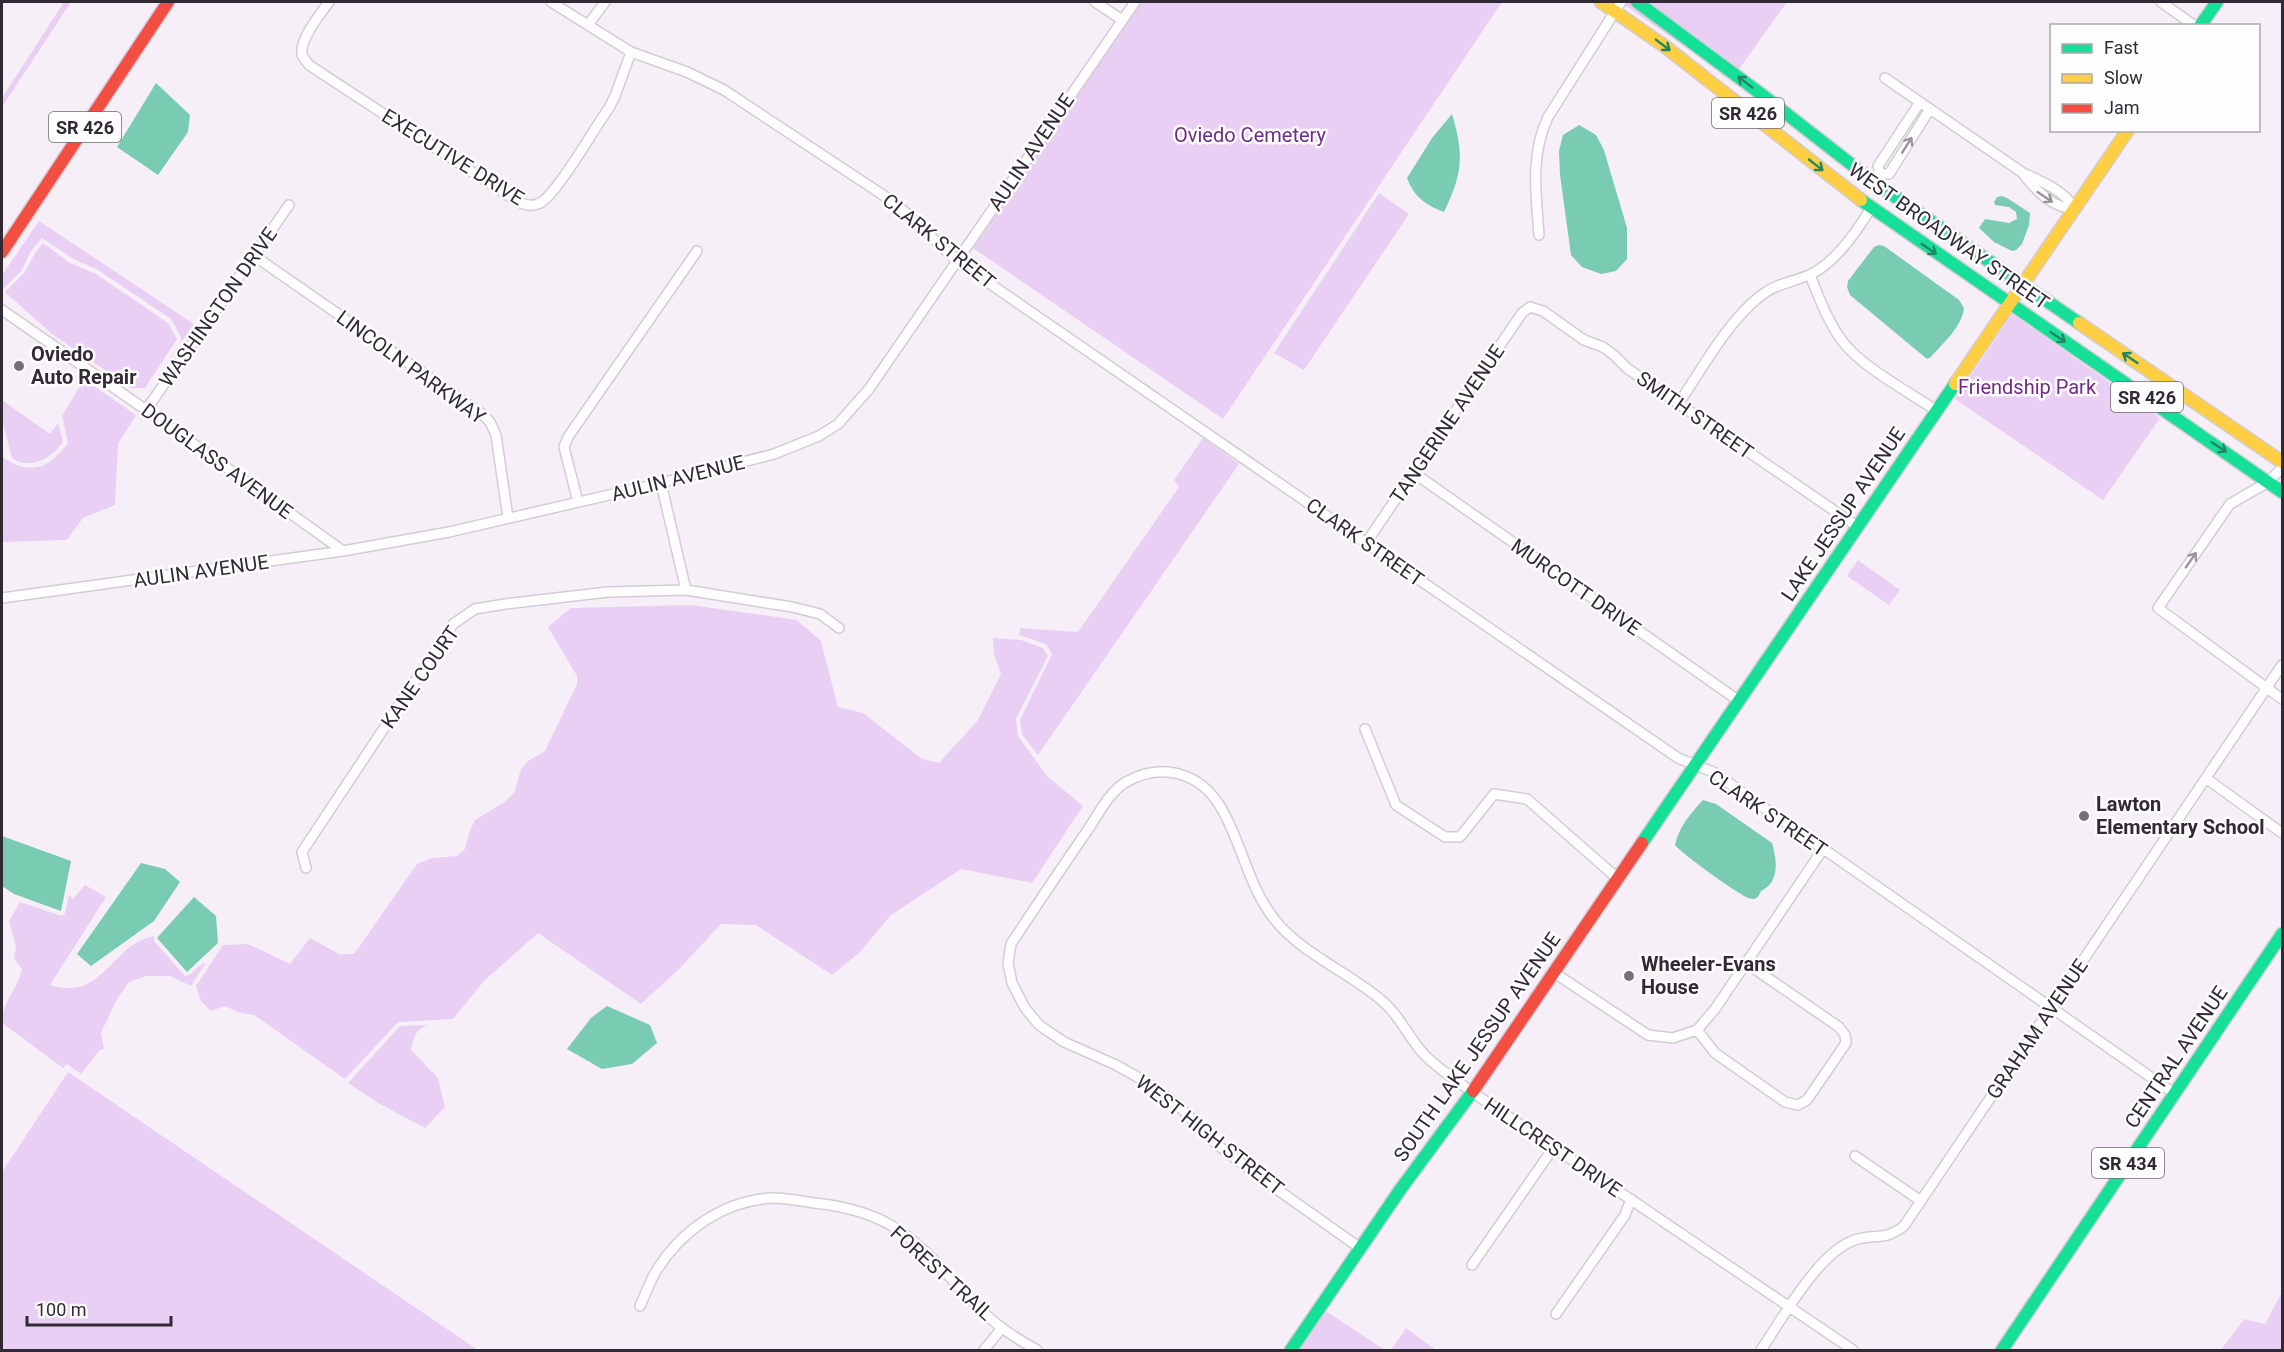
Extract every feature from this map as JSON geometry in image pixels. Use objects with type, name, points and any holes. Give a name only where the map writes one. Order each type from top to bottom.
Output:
[{"type":"main road","name":"SR 426","points":[[2,252],[168,2]]},
{"type":"main road","name":"WEST BROADWAY STREET","points":[[1601,2],[1618,6],[1663,45],[1870,207],[2283,492]]},
{"type":"main road","name":"WEST BROADWAY STREET","points":[[1637,2],[2023,285],[2283,462]]},
{"type":"main road","points":[[2201,24],[2217,2]]},
{"type":"main road","name":"LAKE JESSUP AVENUE","points":[[1694,766],[2127,132]]},
{"type":"main road","name":"SOUTH LAKE JESSUP AVENUE","points":[[1291,1350],[1360,1248],[1472,1092],[1694,766]]},
{"type":"main road","name":"CENTRAL AVENUE","points":[[2002,1350],[2283,934]]},
{"type":"street","name":"EXECUTIVE DRIVE","points":[[329,2],[305,39],[302,48],[302,56],[309,64],[526,206],[536,205],[551,194],[609,108],[631,52]]},
{"type":"street","name":"CLARK STREET","points":[[551,2],[631,52],[687,72],[724,90],[889,199],[957,261],[1678,758],[1713,772],[2175,1094]]},
{"type":"street","points":[[588,25],[605,2]]},
{"type":"street","points":[[1095,2],[1122,20]]},
{"type":"street","name":"AULIN AVENUE","points":[[2,598],[343,551],[446,532],[661,483],[774,454],[819,436],[838,424],[869,389],[1135,2]]},
{"type":"street","points":[[2161,2],[2192,24]]},
{"type":"street","points":[[1539,235],[1534,176],[1540,132],[1618,6]]},
{"type":"street","points":[[1885,78],[2023,173],[2035,190],[2062,208],[2075,209]]},
{"type":"street","points":[[1920,102],[1878,166],[1877,178],[1889,174],[1930,109]]},
{"type":"street","name":"WASHINGTON DRIVE","points":[[146,410],[289,205]]},
{"type":"street","points":[[1678,404],[1741,313],[1761,295],[1782,283],[1810,275],[1836,255],[1853,235],[1870,207]]},
{"type":"street","points":[[578,502],[564,447],[568,437],[697,251]]},
{"type":"street","name":"LINCOLN PARKWAY","points":[[253,255],[482,414],[490,422],[496,435],[508,518]]},
{"type":"street","points":[[1810,275],[1831,324],[1844,343],[1883,375],[1936,411]]},
{"type":"street","name":"TANGERINE AVENUE","points":[[1366,543],[1522,313],[1530,307]]},
{"type":"street","name":"SMITH STREET","points":[[1530,307],[1543,311],[1584,340],[1603,347],[1616,356],[1628,369],[1858,527]]},
{"type":"street","name":"DOUGLASS AVENUE","points":[[2,310],[343,551]]},
{"type":"street","points":[[2283,468],[2268,482],[2230,504],[2158,608],[2283,699]]},
{"type":"street","name":"MURCOTT DRIVE","points":[[1414,473],[1739,701]]},
{"type":"street","points":[[661,483],[686,590]]},
{"type":"street","name":"KANE COURT","points":[[306,868],[302,852],[453,624],[475,609],[608,592],[686,590],[792,607],[820,614],[839,628]]},
{"type":"street","name":"GRAHAM AVENUE","points":[[1761,1350],[1822,1263],[1834,1251],[1853,1240],[1892,1236],[1904,1226],[2283,665]]},
{"type":"street","points":[[1365,729],[1396,805],[1445,837],[1460,837],[1494,794],[1527,799],[1617,878]]},
{"type":"street","name":"HILLCREST DRIVE","points":[[1052,882],[1105,804],[1126,783],[1144,775],[1165,772],[1188,776],[1205,788],[1220,807],[1261,899],[1275,920],[1290,936],[1381,999],[1395,1014],[1421,1051],[1435,1065],[1853,1350]]},
{"type":"street","points":[[2207,779],[2283,833]]},
{"type":"street","points":[[1553,972],[1648,1035],[1673,1038],[1697,1030],[1715,1009],[1824,849]]},
{"type":"street","name":"WEST HIGH STREET","points":[[1052,882],[1011,944],[1008,963],[1012,983],[1025,1008],[1039,1025],[1064,1042],[1116,1065],[1150,1084],[1179,1105],[1215,1143],[1360,1248]]},
{"type":"street","points":[[1697,1030],[1715,1053],[1785,1102],[1798,1105],[1807,1100],[1846,1043],[1845,1035],[1839,1027],[1746,963]]},
{"type":"street","points":[[1472,1265],[1554,1147]]},
{"type":"street","points":[[1855,1156],[1921,1201]]},
{"type":"street","name":"FOREST TRAIL","points":[[640,1306],[667,1255],[689,1233],[716,1214],[738,1204],[775,1198],[840,1206],[878,1217],[926,1253],[982,1312],[1036,1350]]},
{"type":"street","points":[[1556,1314],[1624,1215],[1631,1199]]},
{"type":"street","points":[[984,1350],[1002,1328]]},
{"type":"green space","points":[[64,2],[71,2],[2,107],[2,98]]},
{"type":"green space","name":"Oviedo Cemetery","points":[[1142,2],[1502,2],[1223,419],[973,248]]},
{"type":"green space","points":[[1620,2],[1787,2],[1732,79]]},
{"type":"green space","points":[[1379,193],[1409,214],[1304,370],[1274,353]]},
{"type":"green space","points":[[39,221],[194,324],[154,382],[181,342],[181,337],[171,319],[98,270],[72,258],[42,238],[31,251],[22,270],[2,290],[2,275]]},
{"type":"green space","points":[[43,243],[70,263],[96,274],[168,323],[177,339],[145,388],[131,388],[52,334],[5,292],[25,272]]},
{"type":"green space","name":"Friendship Park","points":[[2012,314],[2160,418],[2103,500],[1955,399]]},
{"type":"green space","points":[[84,379],[136,415],[118,444],[115,505],[83,518],[67,540],[2,542],[2,457],[12,463],[30,468],[46,464],[61,452],[68,443],[62,416]]},
{"type":"green space","points":[[2,400],[50,434],[58,423],[63,442],[47,458],[34,463],[19,462],[12,458],[2,420]]},
{"type":"green space","points":[[1203,438],[1239,464],[1038,755],[1022,734],[1020,720],[1052,654],[1046,644],[1019,635],[1020,628],[1078,632],[1179,487],[1174,480]]},
{"type":"green space","points":[[1858,560],[1900,590],[1889,605],[1847,576]]},
{"type":"green space","points":[[690,605],[797,620],[821,641],[838,707],[863,713],[922,759],[939,763],[978,720],[1001,674],[994,654],[993,638],[1021,640],[1043,648],[1048,656],[1016,719],[1018,736],[1048,777],[1083,806],[1032,883],[961,869],[891,915],[860,952],[832,975],[756,925],[721,924],[680,968],[641,1004],[538,933],[484,981],[453,1019],[398,1022],[345,1079],[254,1015],[240,1013],[225,1006],[211,1011],[201,1001],[196,986],[223,945],[248,944],[290,964],[310,938],[339,954],[354,954],[417,864],[432,858],[457,856],[465,849],[475,820],[506,801],[514,793],[521,769],[528,761],[545,751],[577,684],[577,676],[548,627],[571,608]]},
{"type":"green space","points":[[85,885],[106,897],[50,985],[68,988],[83,986],[106,970],[127,949],[139,941],[154,936],[154,941],[185,976],[206,963],[191,986],[170,976],[147,976],[129,982],[117,999],[101,1033],[104,1049],[100,1050],[81,1074],[67,1064],[63,1068],[2,1023],[2,1016],[22,969],[14,959],[16,946],[9,921],[20,902],[62,916],[65,913],[69,895],[73,899]]},
{"type":"green space","points":[[428,1025],[418,1031],[411,1050],[438,1078],[445,1107],[425,1128],[380,1104],[348,1083],[400,1026]]},
{"type":"green space","points":[[68,1072],[478,1350],[2,1350],[2,1172]]},
{"type":"green space","points":[[2282,1292],[2282,1350],[2221,1350],[2244,1319],[2265,1324]]},
{"type":"green space","points":[[1324,1310],[1385,1350],[1297,1350]]},
{"type":"green space","points":[[1406,1328],[1436,1350],[1391,1350]]},
{"type":"shaded area","points":[[156,83],[190,115],[188,132],[158,175],[117,147]]},
{"type":"shaded area","points":[[1452,114],[1460,164],[1455,186],[1444,212],[1421,200],[1407,178],[1432,138]]},
{"type":"shaded area","points":[[1579,125],[1596,135],[1604,150],[1627,228],[1627,259],[1616,271],[1601,274],[1582,267],[1571,255],[1559,151],[1563,135]]},
{"type":"shaded area","points":[[2002,196],[2030,213],[2029,225],[2022,244],[2012,251],[1994,242],[1979,228],[1985,219],[2009,223],[2017,219],[2016,212],[2009,207],[1995,205],[1997,197]]},
{"type":"shaded area","points":[[1884,246],[1959,300],[1964,308],[1956,328],[1927,359],[1850,295],[1847,287],[1848,281],[1874,247]]},
{"type":"shaded area","points":[[1703,800],[1716,804],[1772,843],[1776,863],[1774,876],[1755,899],[1743,895],[1723,882],[1675,845],[1679,832]]},
{"type":"shaded area","points":[[2,836],[71,861],[61,911],[14,894],[2,886]]},
{"type":"shaded area","points":[[141,863],[165,869],[180,882],[154,921],[91,966],[77,954]]},
{"type":"shaded area","points":[[194,897],[216,916],[218,943],[187,972],[157,938]]},
{"type":"shaded area","points":[[607,1006],[650,1025],[657,1043],[632,1064],[602,1069],[567,1049],[591,1018]]},
{"type":"traffic: fast","points":[[1637,2],[1874,182],[2079,323]]},
{"type":"traffic: fast","points":[[2201,24],[2217,2]]},
{"type":"traffic: fast","points":[[1861,200],[2282,492]]},
{"type":"traffic: fast","points":[[1642,843],[1955,384]]},
{"type":"traffic: fast","points":[[2002,1350],[2282,934]]},
{"type":"traffic: fast","points":[[1291,1350],[1400,1190],[1473,1091]]},
{"type":"traffic: slow","points":[[1601,2],[1663,45],[1861,200]]},
{"type":"traffic: slow","points":[[1955,384],[2127,132]]},
{"type":"traffic: slow","points":[[2079,323],[2282,462]]},
{"type":"traffic: jam","points":[[2,252],[168,2]]},
{"type":"traffic: jam","points":[[1473,1091],[1642,843]]},
{"type":"place","name":"Oviedo Auto Repair","points":[[19,366]]},
{"type":"place","name":"Lawton Elementary School","points":[[2084,816]]},
{"type":"place","name":"Wheeler-Evans House","points":[[1629,976]]}]
